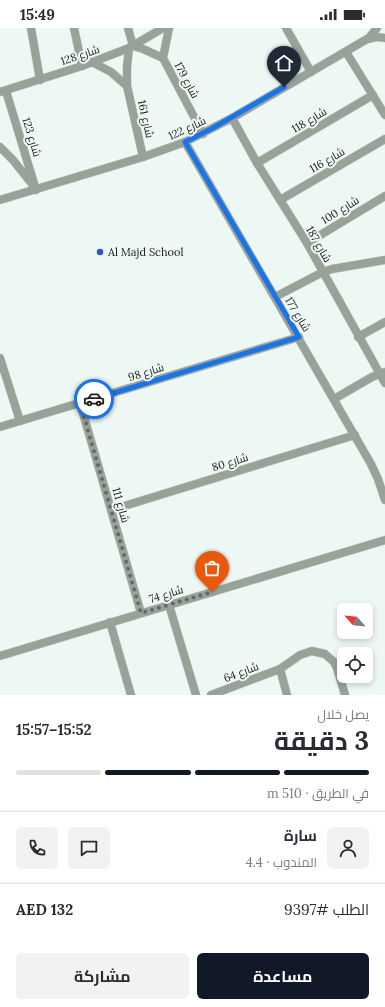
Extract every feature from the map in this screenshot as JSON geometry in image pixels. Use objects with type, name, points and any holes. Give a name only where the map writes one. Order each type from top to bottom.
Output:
[{"type":"street","points":[[31,28],[40,80]]},
{"type":"street","points":[[74,28],[82,66]]},
{"type":"street","points":[[128,28],[131,47],[149,51],[163,58],[170,28]]},
{"type":"street","name":"شارع 128","points":[[2,90],[40,80],[82,66],[131,47],[154,30],[163,28]]},
{"type":"street","points":[[286,28],[311,72]]},
{"type":"street","name":"شارع 122","points":[[368,39],[377,28]]},
{"type":"street","name":"شارع 122","points":[[0,200],[143,157],[185,142],[232,118],[368,39],[377,37],[385,38]]},
{"type":"street","name":"شارع 161","points":[[131,47],[127,67],[127,86],[143,157]]},
{"type":"street","points":[[346,52],[385,115]]},
{"type":"street","name":"شارع 179","points":[[163,58],[203,134]]},
{"type":"street","points":[[92,62],[111,72],[127,86]]},
{"type":"street","name":"شارع 123","points":[[2,90],[36,190]]},
{"type":"street","name":"شارع 118","points":[[257,163],[373,95]]},
{"type":"street","name":"شارع 187","points":[[232,118],[257,163],[307,243],[358,337],[382,373],[385,383]]},
{"type":"street","name":"شارع 116","points":[[280,200],[385,139]]},
{"type":"street","name":"شارع 177","points":[[185,142],[355,435],[382,477],[385,500]]},
{"type":"street","points":[[0,146],[22,170],[36,190]]},
{"type":"street","name":"شارع 100","points":[[307,243],[385,196]]},
{"type":"street","points":[[275,297],[323,272],[332,269],[385,260]]},
{"type":"street","points":[[358,337],[385,322]]},
{"type":"street","name":"شارع 98","points":[[0,427],[299,337]]},
{"type":"street","points":[[0,358],[20,421]]},
{"type":"street","points":[[334,399],[382,373]]},
{"type":"street","name":"شارع 111","points":[[80,403],[141,613]]},
{"type":"street","name":"شارع 80","points":[[111,510],[355,435]]},
{"type":"street","name":"شارع 74","points":[[0,656],[385,540]]},
{"type":"street","points":[[169,605],[196,695]]},
{"type":"street","points":[[110,622],[131,695]]},
{"type":"street","name":"شارع 64","points":[[211,695],[280,669],[312,650],[330,657],[334,662],[345,695]]},
{"type":"street","points":[[280,669],[287,695]]},
{"type":"way so far","points":[[94,399],[80,403],[141,613],[212,592]]},
{"type":"place","name":"Al Majd School","points":[[100,252]]},
{"type":"route","points":[[94,399],[299,337],[185,142],[203,134],[284,87]]}]
